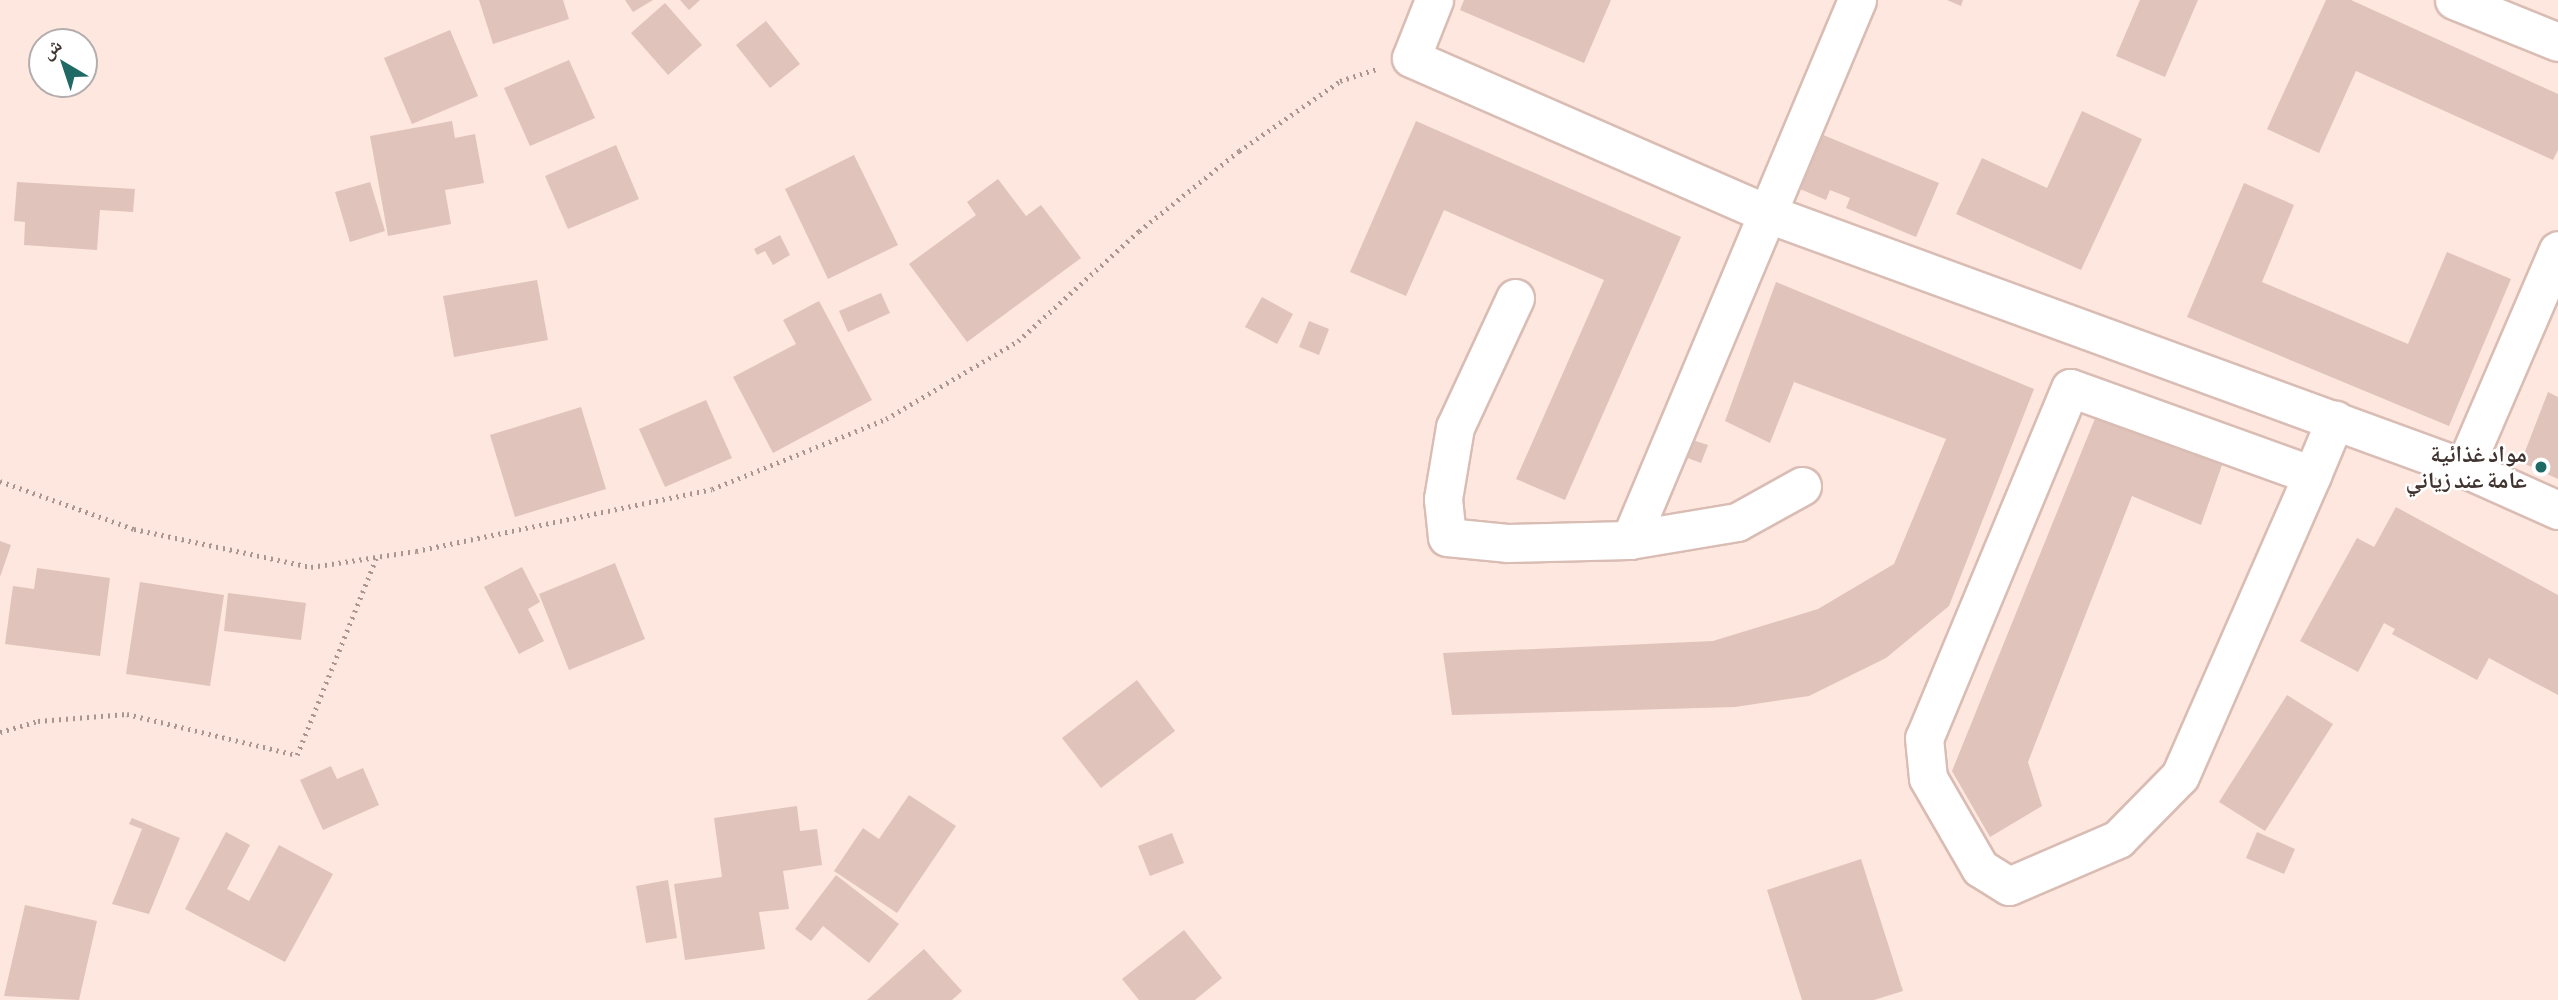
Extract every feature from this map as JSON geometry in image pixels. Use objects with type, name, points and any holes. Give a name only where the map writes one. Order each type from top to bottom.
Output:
[{"type":"street","points":[[1434,0],[1411,58],[1766,213],[2464,468],[2558,510]]},
{"type":"street","points":[[1630,540],[1857,0]]},
{"type":"street","points":[[2454,0],[2558,42]]},
{"type":"street","points":[[2464,468],[2558,250]]},
{"type":"street","points":[[1515,298],[1455,427],[1443,499],[1447,537],[1507,544],[1630,540],[1737,522],[1802,486]]},
{"type":"street","points":[[2312,475],[2070,388],[1924,738],[1928,778],[1980,868],[2009,886],[2118,839],[2180,776],[2312,475],[2335,421]]},
{"type":"path","points":[[0,481],[134,529],[311,567],[376,557],[712,489],[886,419],[1018,341],[1139,231],[1261,135],[1340,81],[1411,58]]},
{"type":"path","points":[[0,732],[38,721],[127,714],[298,755],[376,557]]},
{"type":"building","points":[[479,0],[563,0],[569,19],[493,44]]},
{"type":"building","points":[[625,0],[653,0],[633,12]]},
{"type":"building","points":[[680,0],[700,0],[689,10]]},
{"type":"building","points":[[1464,0],[1611,0],[1584,63],[1460,10]]},
{"type":"building","points":[[1947,0],[1963,0],[1961,6]]},
{"type":"building","points":[[2140,0],[2198,0],[2165,77],[2116,56]]},
{"type":"building","points":[[2326,0],[2351,0],[2558,94],[2558,150],[2553,160],[2356,71],[2319,153],[2267,129]]},
{"type":"building","points":[[665,3],[702,45],[668,75],[631,33]]},
{"type":"building","points":[[766,21],[800,64],[770,88],[736,45]]},
{"type":"building","points":[[450,30],[478,96],[412,124],[384,58]]},
{"type":"building","points":[[569,60],[595,118],[530,146],[504,88]]},
{"type":"building","points":[[2082,111],[2142,139],[2081,270],[1956,214],[1982,158],[2047,188]]},
{"type":"building","points":[[452,121],[455,138],[475,134],[484,183],[445,190],[451,224],[388,236],[370,136]]},
{"type":"building","points":[[1416,121],[1681,237],[1565,500],[1516,479],[1604,280],[1444,210],[1406,296],[1350,272]]},
{"type":"building","points":[[1816,132],[1939,183],[1916,237],[1846,208],[1850,198],[1830,190],[1826,200],[1793,186]]},
{"type":"building","points":[[616,145],[639,199],[568,229],[545,176]]},
{"type":"building","points":[[854,155],[898,245],[828,279],[785,189]]},
{"type":"building","points":[[998,179],[1026,216],[1041,205],[1081,258],[967,342],[909,264],[976,215],[967,202]]},
{"type":"building","points":[[17,182],[135,189],[133,212],[100,210],[97,250],[24,245],[25,222],[14,221]]},
{"type":"building","points":[[370,182],[385,231],[350,242],[335,192]]},
{"type":"building","points":[[2244,183],[2294,205],[2262,282],[2408,344],[2447,252],[2511,279],[2449,426],[2187,317]]},
{"type":"building","points":[[780,235],[790,255],[773,265],[765,251],[757,255],[754,249]]},
{"type":"building","points":[[537,280],[548,340],[454,357],[443,296]]},
{"type":"building","points":[[1776,282],[2034,389],[1949,606],[1886,658],[1809,696],[1735,707],[1452,715],[1443,653],[1713,641],[1818,609],[1894,564],[1946,439],[1794,382],[1770,443],[1725,421]]},
{"type":"building","points":[[881,293],[890,313],[848,332],[839,311]]},
{"type":"building","points":[[1262,297],[1293,314],[1277,344],[1245,327]]},
{"type":"building","points":[[819,301],[872,400],[773,453],[733,377],[796,344],[783,320]]},
{"type":"building","points":[[1309,321],[1329,329],[1319,355],[1299,347]]},
{"type":"building","points":[[2548,392],[2558,397],[2558,479],[2521,462]]},
{"type":"building","points":[[706,400],[732,458],[665,487],[639,429]]},
{"type":"building","points":[[581,407],[606,489],[515,517],[490,435]]},
{"type":"building","points":[[2096,416],[2222,465],[2201,525],[2132,496],[2028,762],[2042,806],[1990,837],[1952,771]]},
{"type":"building","points":[[1683,437],[1708,445],[1701,463],[1677,454]]},
{"type":"building","points":[[2396,507],[2558,595],[2558,695],[2489,658],[2477,680],[2392,634],[2395,629],[2384,623],[2358,672],[2300,641],[2357,538],[2374,547]]},
{"type":"building","points":[[0,541],[11,545],[0,577]]},
{"type":"building","points":[[615,563],[645,639],[569,670],[539,594]]},
{"type":"building","points":[[522,567],[540,602],[528,609],[544,641],[519,654],[484,587]]},
{"type":"building","points":[[37,568],[110,578],[100,656],[5,644],[13,586],[34,589]]},
{"type":"building","points":[[140,582],[224,595],[210,686],[126,674]]},
{"type":"building","points":[[228,593],[306,603],[301,640],[224,631]]},
{"type":"building","points":[[1137,680],[1175,731],[1101,788],[1062,738]]},
{"type":"building","points":[[2287,695],[2333,724],[2265,831],[2219,802]]},
{"type":"building","points":[[331,766],[337,779],[363,768],[379,805],[323,830],[300,780]]},
{"type":"building","points":[[909,795],[956,826],[897,913],[834,871],[863,828],[879,839]]},
{"type":"building","points":[[797,806],[800,831],[817,829],[822,865],[783,871],[789,909],[759,912],[765,949],[685,960],[674,884],[722,877],[714,818]]},
{"type":"building","points":[[132,818],[180,838],[149,914],[112,904],[142,829],[129,824]]},
{"type":"building","points":[[226,832],[250,845],[227,889],[249,901],[279,845],[333,874],[285,962],[185,909]]},
{"type":"building","points":[[2257,832],[2295,849],[2284,874],[2246,858]]},
{"type":"building","points":[[1172,833],[1184,863],[1150,876],[1138,846]]},
{"type":"building","points":[[1861,859],[1903,991],[1874,1000],[1802,1000],[1767,890]]},
{"type":"building","points":[[836,875],[899,924],[869,963],[823,926],[811,941],[795,929]]},
{"type":"building","points":[[668,880],[677,938],[646,943],[636,886]]},
{"type":"building","points":[[25,905],[97,921],[79,1000],[4,996]]},
{"type":"building","points":[[1184,930],[1222,978],[1195,1000],[1139,1000],[1122,979]]},
{"type":"building","points":[[924,949],[962,991],[952,1000],[867,1000]]},
{"type":"place","name":"مواد غذائية عامة عند زياني","points":[[2541,467]]}]
